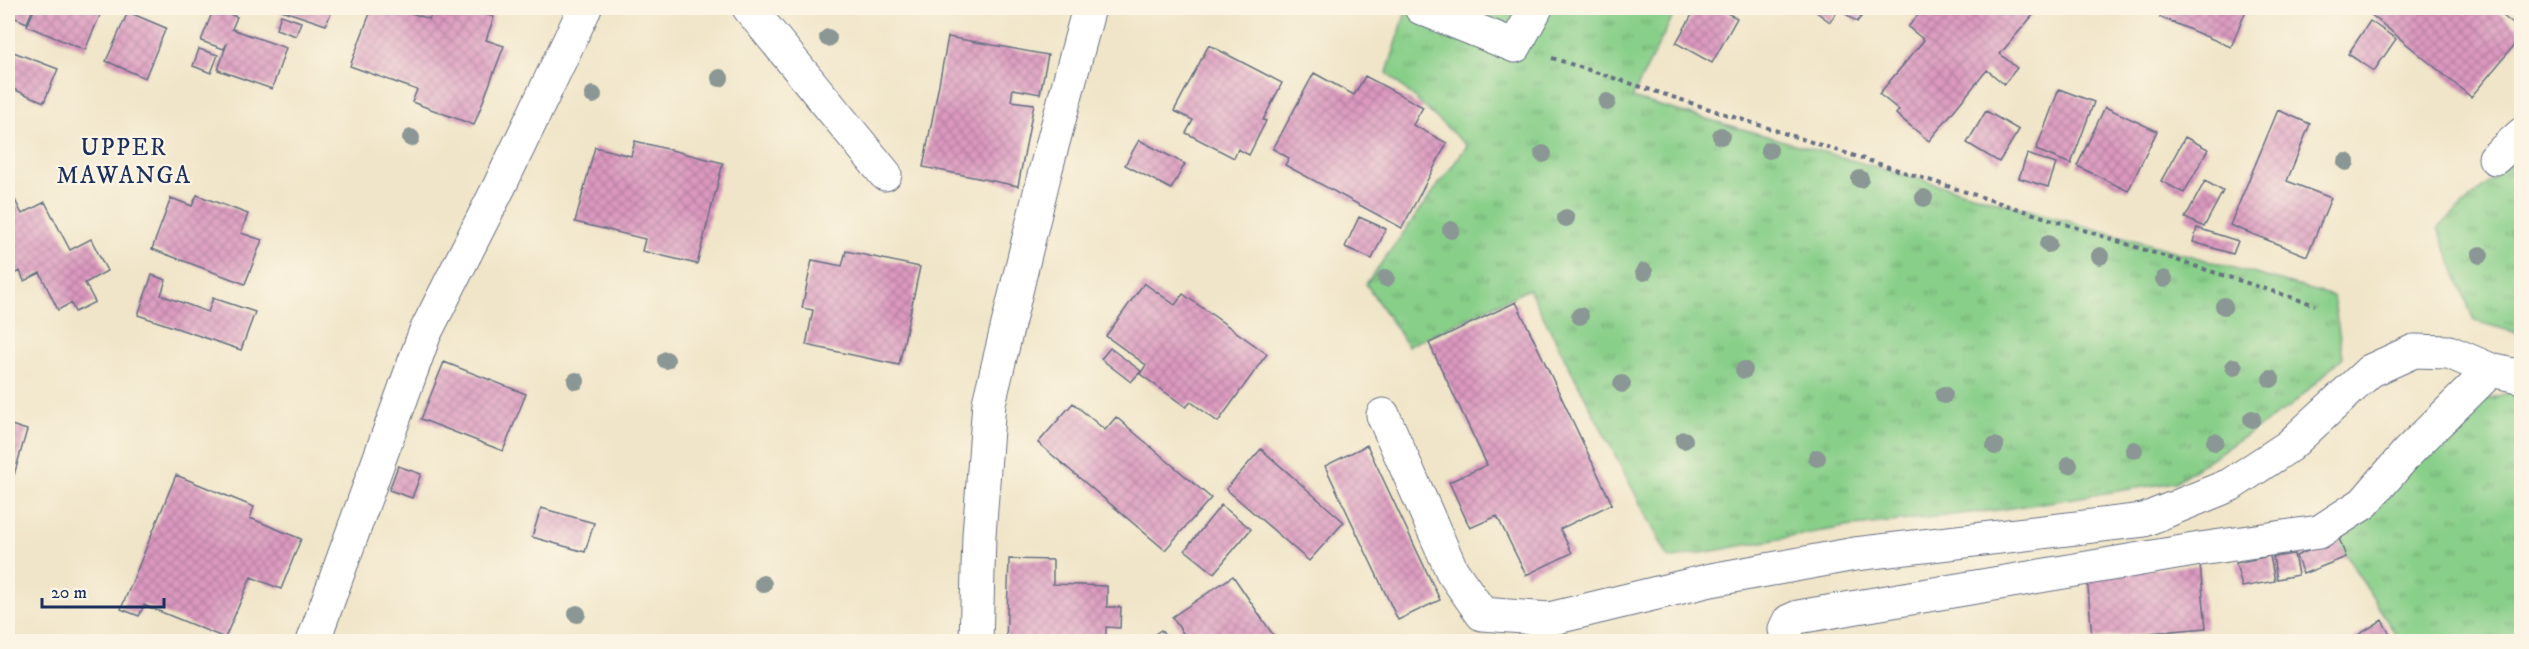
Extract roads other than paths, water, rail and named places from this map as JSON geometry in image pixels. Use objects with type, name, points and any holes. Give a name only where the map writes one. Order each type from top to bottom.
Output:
[{"type":"street","points":[[312,642],[425,333],[499,187],[585,8]]},
{"type":"street","points":[[749,8],[885,174]]},
{"type":"street","points":[[976,642],[980,535],[989,403],[1044,176],[1089,8]]},
{"type":"street","points":[[1421,8],[1515,46],[1536,8]]},
{"type":"street","points":[[2494,158],[2522,134]]},
{"type":"street","points":[[1383,415],[1452,571],[1482,614],[1549,619],[1711,580],[1855,554],[2144,520],[2230,485],[2289,446],[2370,371],[2414,351],[2448,352],[2506,373]]},
{"type":"street","points":[[1788,642],[1785,628],[1789,621],[1798,617],[2200,549],[2319,532],[2364,503],[2407,453],[2506,373]]},
{"type":"district","name":"UPPER MAWANGA","points":[[124,162]]}]
